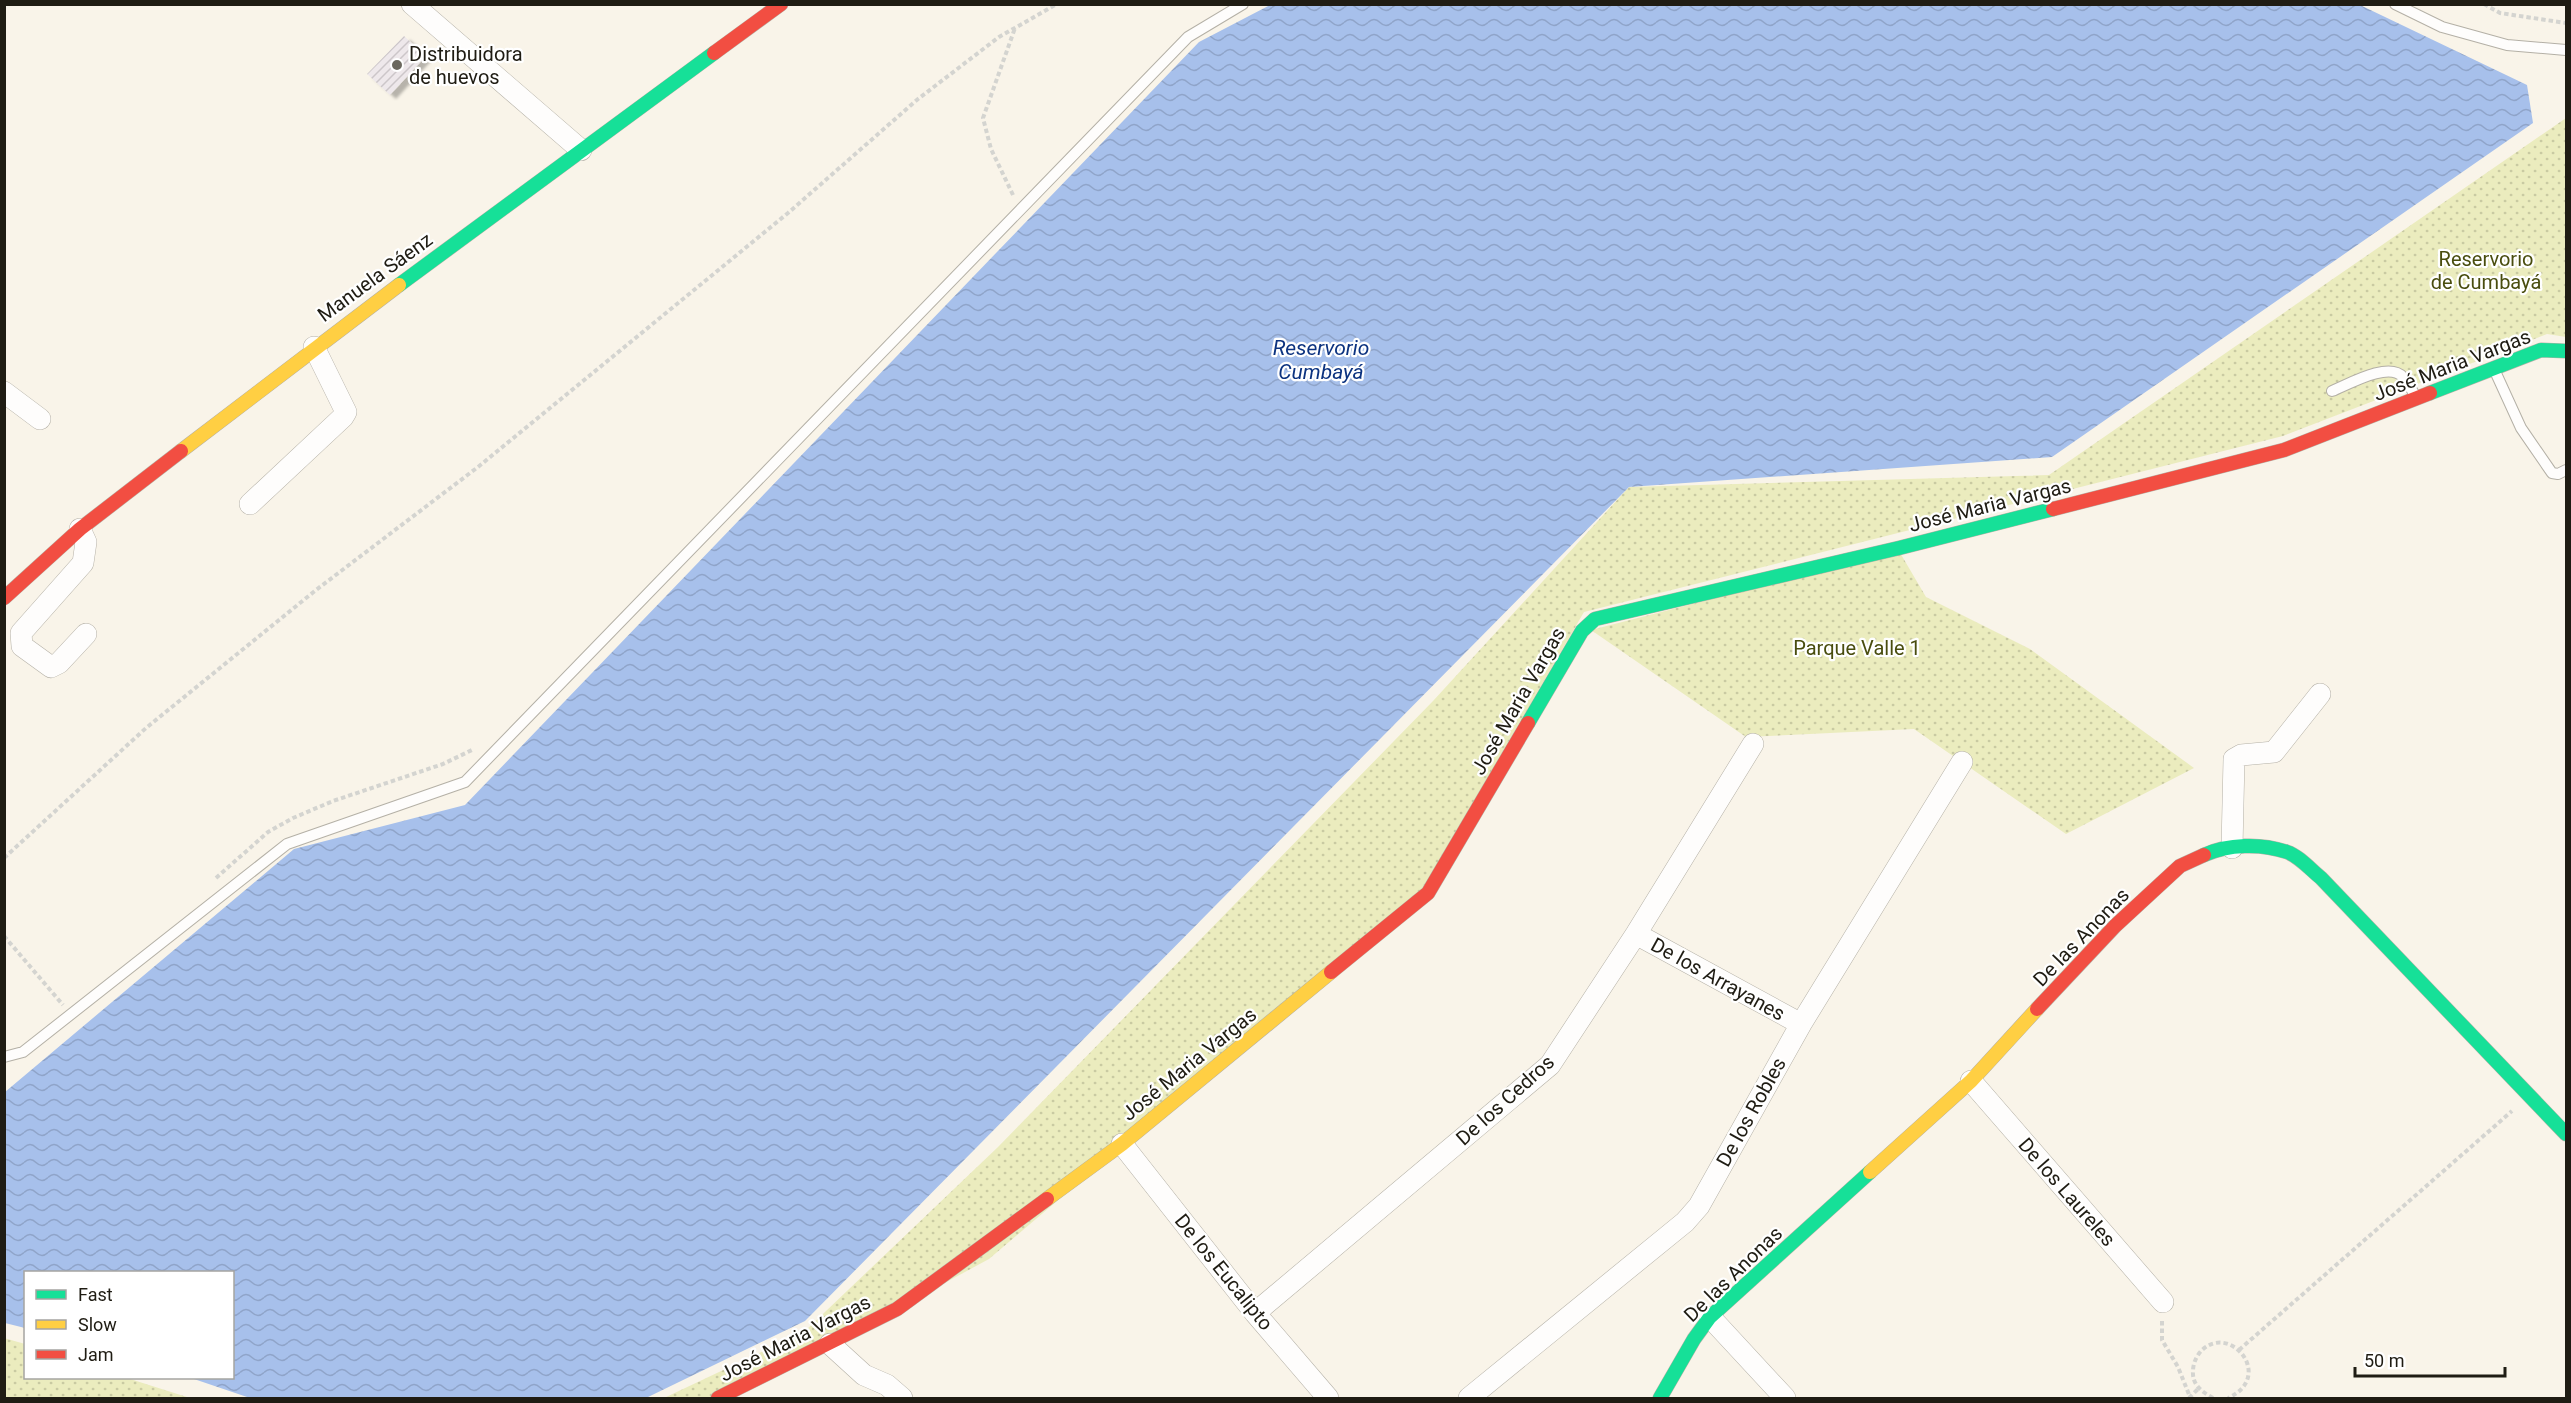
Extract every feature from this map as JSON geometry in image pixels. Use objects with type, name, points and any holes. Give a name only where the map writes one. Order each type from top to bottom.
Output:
[{"type":"street","points":[[412,4],[581,150]]},
{"type":"street","name":"Manuela Sáenz","points":[[4,598],[80,529],[314,346],[781,4]]},
{"type":"street","points":[[250,504],[346,412],[314,346]]},
{"type":"street","name":"José Maria Vargas","points":[[718,1398],[897,1309],[1122,1144],[1428,892],[1582,631],[1595,619],[1899,548],[2284,450],[2541,351],[2566,351]]},
{"type":"street","points":[[4,392],[40,419]]},
{"type":"street","points":[[80,529],[86,542],[83,563],[21,633],[22,646],[51,667],[59,663],[86,634]]},
{"type":"street","points":[[2232,848],[2235,759],[2241,755],[2274,752],[2320,694]]},
{"type":"street","name":"De los Cedros","points":[[1255,1313],[1550,1065],[1636,934],[1753,744]]},
{"type":"street","name":"De los Robles","points":[[1469,1398],[1685,1222],[1699,1206],[1800,1024],[1962,762]]},
{"type":"street","name":"De las Anonas","points":[[1660,1398],[1694,1339],[1710,1317],[1971,1081],[2115,926],[2180,866],[2218,849],[2252,846],[2289,852],[2321,879],[2566,1134]]},
{"type":"street","name":"De los Arrayanes","points":[[1636,934],[1800,1024]]},
{"type":"street","name":"De los Laureles","points":[[1971,1081],[2163,1302]]},
{"type":"street","name":"De los Eucalipto","points":[[1122,1144],[1255,1313],[1328,1398]]},
{"type":"street","points":[[1710,1317],[1785,1398]]},
{"type":"street","points":[[830,1344],[864,1375],[887,1385],[902,1398]]},
{"type":"street","points":[[864,1375],[874,1398]]},
{"type":"lane","points":[[4,1057],[23,1052],[287,844],[465,782],[1188,37],[1243,4]]},
{"type":"lane","points":[[2395,4],[2442,27],[2496,42],[2566,50]]},
{"type":"lane","points":[[2494,369],[2521,428],[2552,473],[2558,474],[2566,470]]},
{"type":"lane","points":[[2332,391],[2385,370],[2396,372],[2403,377],[2418,400]]},
{"type":"path","points":[[4,858],[146,728],[316,590],[478,467],[788,213],[918,99],[999,38],[1057,4]]},
{"type":"path","points":[[2484,4],[2499,13],[2566,23]]},
{"type":"path","points":[[1013,195],[991,149],[983,118],[1015,28]]},
{"type":"path","points":[[1005,204],[1022,187]]},
{"type":"path","points":[[216,879],[268,831],[293,818],[333,801],[443,764],[477,747]]},
{"type":"path","points":[[4,936],[68,1008]]},
{"type":"path","points":[[2239,1350],[2530,1095]]},
{"type":"path","points":[[2163,1302],[2162,1340],[2175,1362],[2189,1398],[2199,1388]]},
{"type":"path","points":[[2213,1398],[2199,1388],[2192,1370],[2196,1358],[2204,1348],[2216,1343],[2228,1344],[2239,1350],[2247,1360],[2249,1372],[2246,1384],[2238,1394],[2228,1398]]},
{"type":"green space","name":"Reservorio de Cumbayá","points":[[2566,118],[2566,337],[2547,334],[2283,436],[1584,612],[1422,890],[989,1259],[732,1398],[664,1398],[804,1332],[998,1147],[1433,701],[1629,487],[2049,475]]},
{"type":"green space","name":"Parque Valle 1","points":[[1899,551],[1926,597],[2030,649],[2194,768],[2066,834],[1914,729],[1746,737],[1591,630]]},
{"type":"green space","points":[[4,1338],[24,1344],[24,1379],[130,1379],[190,1398],[5,1398]]},
{"type":"water","name":"Reservorio Cumbayá","points":[[1272,4],[2360,5],[2527,85],[2533,123],[2052,457],[1629,487],[805,1321],[646,1398],[250,1398],[194,1379],[234,1379],[234,1271],[24,1271],[24,1328],[5,1323],[5,1092],[294,849],[465,805],[1199,42]]},
{"type":"building","name":"Distribuidora de huevos","points":[[404,36],[426,56],[390,95],[367,74]]},
{"type":"traffic: fast","points":[[399,285],[714,53]]},
{"type":"traffic: fast","points":[[2430,393],[2541,350],[2566,351]]},
{"type":"traffic: fast","points":[[1528,723],[1582,631],[1595,619],[1899,548],[2053,509]]},
{"type":"traffic: fast","points":[[2204,855],[2234,847],[2256,846],[2287,852],[2300,860],[2321,878],[2566,1134]]},
{"type":"traffic: fast","points":[[1660,1398],[1694,1339],[1710,1317],[1870,1172]]},
{"type":"traffic: slow","points":[[181,451],[399,285]]},
{"type":"traffic: slow","points":[[1047,1199],[1122,1144],[1331,972]]},
{"type":"traffic: slow","points":[[1870,1172],[1971,1081],[2037,1009]]},
{"type":"traffic: jam","points":[[714,53],[781,4]]},
{"type":"traffic: jam","points":[[2053,509],[2284,450],[2430,393]]},
{"type":"traffic: jam","points":[[4,598],[80,529],[181,451]]},
{"type":"traffic: jam","points":[[1331,972],[1428,893],[1528,723]]},
{"type":"traffic: jam","points":[[2037,1009],[2115,926],[2180,866],[2204,855]]},
{"type":"traffic: jam","points":[[718,1398],[897,1309],[1047,1199]]},
{"type":"place","name":"Distribuidora de huevos","points":[[397,65]]}]
